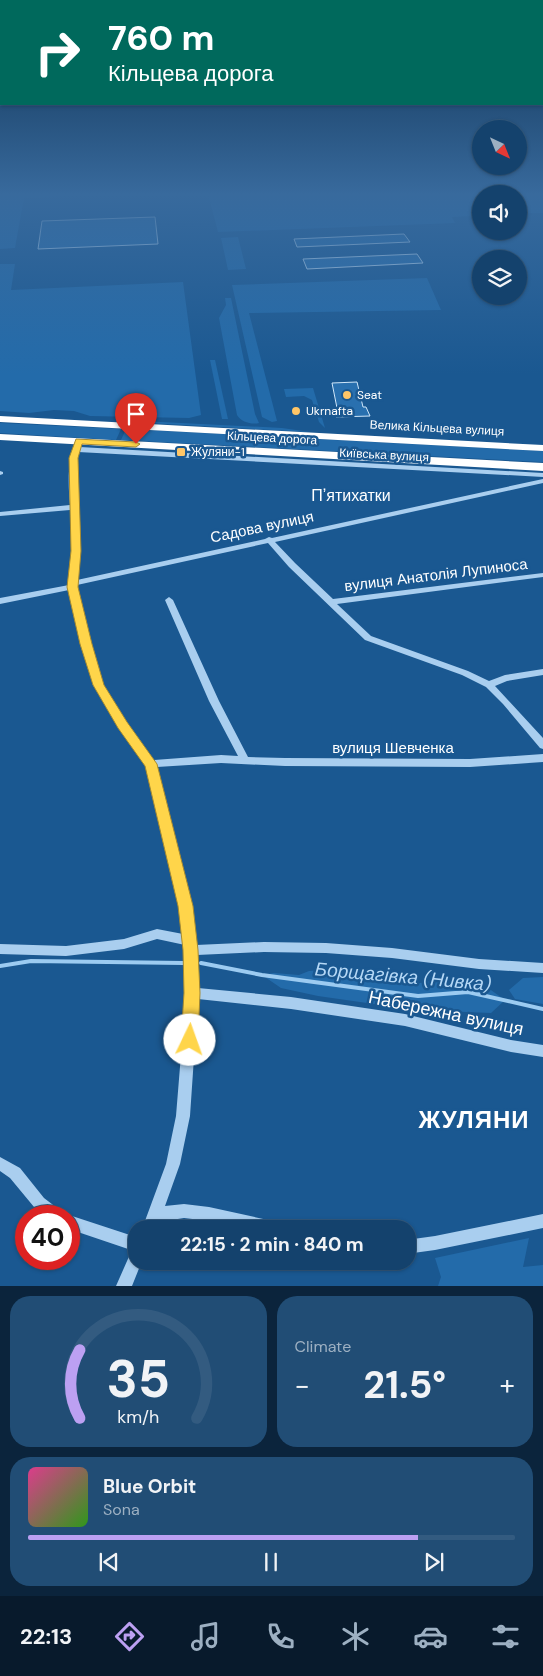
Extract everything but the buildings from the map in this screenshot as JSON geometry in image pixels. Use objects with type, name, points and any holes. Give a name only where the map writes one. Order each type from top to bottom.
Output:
[{"type":"highway","name":"Велика Кільцева вулиця","points":[[0,419],[543,448]]},
{"type":"highway","name":"Кільцева дорога","points":[[0,437],[77,445],[543,467]]},
{"type":"street","name":"Київська вулиця","points":[[77,445],[543,475]]},
{"type":"street","points":[[77,445],[73,507],[76,551],[73,585],[86,644],[98,685],[122,725],[151,764],[182,887],[190,946],[192,993],[183,1116],[173,1164],[153,1220]]},
{"type":"street","name":"Садова вулиця","points":[[0,601],[269,540],[543,481]]},
{"type":"street","points":[[0,514],[73,507]]},
{"type":"street","points":[[269,540],[292,565],[371,640],[465,673],[489,685],[543,746]]},
{"type":"street","name":"вулиця Анатолія Лупиноса","points":[[332,602],[543,575]]},
{"type":"street","points":[[169,600],[214,701],[244,759]]},
{"type":"street","points":[[489,685],[505,678],[543,672]]},
{"type":"street","name":"вулиця Шевченка","points":[[151,764],[194,760],[244,759],[285,762],[470,763],[543,758]]},
{"type":"street","points":[[0,949],[66,951],[124,944],[157,934],[190,946],[326,948],[426,956],[479,964],[543,968]]},
{"type":"street","name":"Набережна вулиця","points":[[192,993],[291,1003],[405,1020],[511,1046],[543,1050]]},
{"type":"street","points":[[0,1164],[16,1173],[41,1205]]},
{"type":"street","points":[[155,1215],[184,1211],[234,1220]]},
{"type":"street","points":[[416,1246],[543,1221]]},
{"type":"street","points":[[80,1226],[128,1241]]},
{"type":"street","points":[[124,1286],[131,1270]]},
{"type":"shaded area","points":[[225,254],[242,254],[246,269],[228,270]]},
{"type":"shaded area","points":[[0,264],[15,264],[11,290],[183,282],[201,415],[189,418],[90,416],[74,411],[54,410],[29,413],[0,411]]},
{"type":"shaded area","points":[[427,278],[441,310],[249,313],[277,421],[272,422],[262,417],[232,285]]},
{"type":"shaded area","points":[[225,298],[231,298],[255,414],[259,423],[247,422],[237,415],[219,318],[226,305]]},
{"type":"shaded area","points":[[210,360],[215,360],[228,419],[222,419]]},
{"type":"shaded area","points":[[313,388],[325,428],[319,422],[312,400],[304,396],[286,397],[284,389]]},
{"type":"shaded area","points":[[129,422],[282,428],[310,432]]},
{"type":"shaded area","points":[[0,423],[121,429],[116,440],[0,433]]},
{"type":"shaded area","points":[[126,429],[543,451],[543,462],[121,440]]},
{"type":"shaded area","points":[[330,969],[341,975],[358,979],[388,978],[414,984],[437,980],[460,983],[488,988],[505,1000],[491,1013],[416,1010],[318,996],[281,988],[262,975],[274,973],[299,975],[309,971]]},
{"type":"shaded area","points":[[543,977],[543,1004],[515,999],[509,990],[523,978]]},
{"type":"shaded area","points":[[529,1238],[523,1267],[543,1265],[543,1286],[438,1286],[441,1277],[435,1258]]},
{"type":"waterway","name":"Борщагівка (Нивка)","points":[[0,966],[31,961],[184,963]]},
{"type":"waterway","name":"Борщагівка (Нивка)","points":[[201,963],[262,975],[418,996],[468,992],[543,1009]]},
{"type":"place","name":"Seat","points":[[347,395]]},
{"type":"place","name":"Ukrnafta","points":[[296,411]]},
{"type":"place","name":"Жуляни-1","points":[[181,452]]},
{"type":"district","name":"Пʼятихатки","points":[[351,495]]},
{"type":"district","name":"ЖУЛЯНИ","points":[[474,1120]]},
{"type":"route","points":[[136,444],[79,441],[75,447],[73,458],[73,507],[76,551],[75,575],[72,587],[98,685],[122,725],[151,764],[186,906],[191,950],[190,1040]]}]
